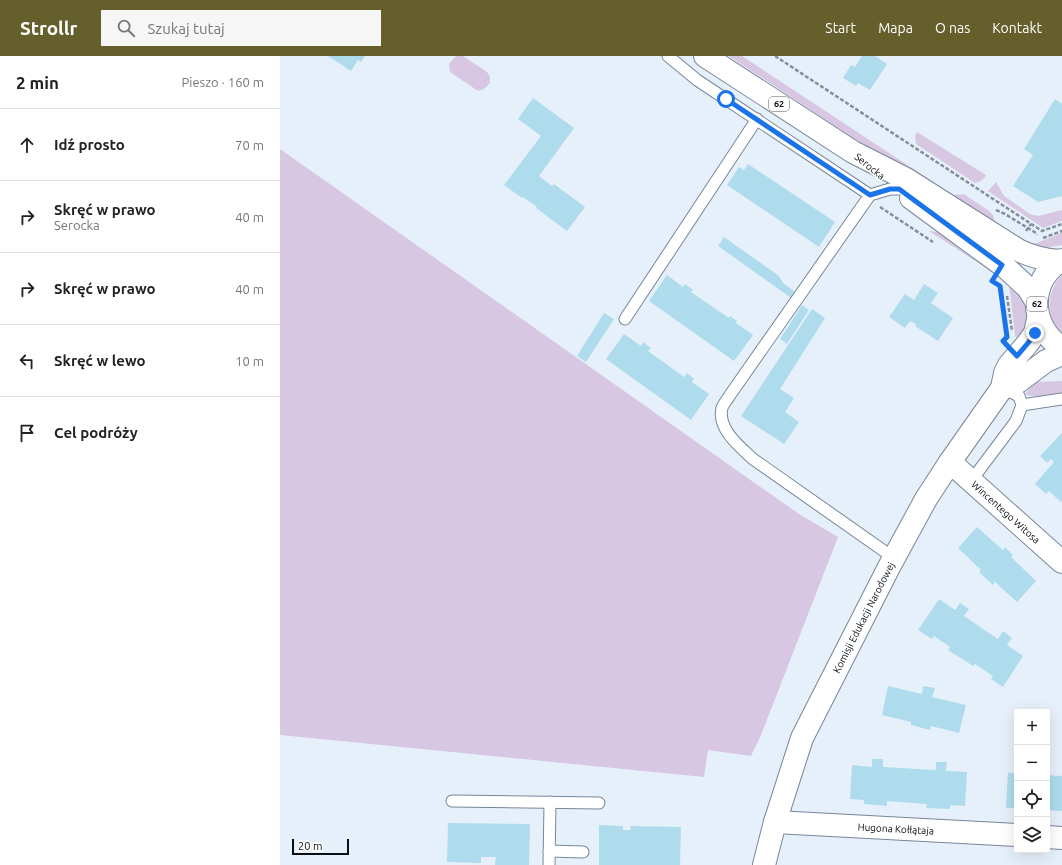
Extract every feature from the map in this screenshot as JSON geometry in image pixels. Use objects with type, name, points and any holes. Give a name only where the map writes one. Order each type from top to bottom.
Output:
[{"type":"street","name":"Serocka","points":[[705,56],[853,152],[899,189],[1002,265],[1028,288],[1037,310]]},
{"type":"street","name":"Serocka","points":[[853,152],[906,179],[1014,248],[1031,256],[1047,260],[1061,260]]},
{"type":"street","name":"62","points":[[1061,260],[1048,271],[1040,285],[1037,310],[1045,333],[1055,344],[1062,348]]},
{"type":"street","name":"Komisji Edukacji Narodowej","points":[[764,865],[775,822],[802,738],[894,558],[926,499],[1002,388],[1005,373],[1009,365],[1035,333],[1037,310]]},
{"type":"street","points":[[1002,388],[1018,382],[1046,360],[1062,354]]},
{"type":"street","name":"Wincentego Witosa","points":[[950,462],[1062,562]]},
{"type":"street","name":"Hugona Kołłątaja","points":[[775,822],[1014,835]]},
{"type":"street","points":[[1050,837],[1062,838]]},
{"type":"lane","points":[[668,56],[697,80],[870,195]]},
{"type":"lane","points":[[625,319],[757,120]]},
{"type":"lane","points":[[894,558],[753,459],[733,440],[722,423],[722,408],[870,195],[890,189],[899,189]]},
{"type":"lane","points":[[971,481],[1016,421],[1022,405],[1019,396],[1002,388]]},
{"type":"lane","points":[[1022,405],[1062,399]]},
{"type":"lane","points":[[452,801],[599,802]]},
{"type":"lane","points":[[549,865],[550,802]]},
{"type":"lane","points":[[549,851],[584,852]]},
{"type":"path","points":[[775,56],[1042,231],[1062,224]]},
{"type":"path","points":[[996,210],[1028,228],[1036,234],[1038,239]]},
{"type":"path","points":[[1014,248],[1031,224]]},
{"type":"path","points":[[1002,265],[992,281],[1000,286],[1007,337],[1003,341],[1017,356]]},
{"type":"shaded area","points":[[456,56],[463,56],[487,72],[490,77],[490,83],[484,89],[478,91],[450,72],[449,64]]},
{"type":"shaded area","points":[[729,56],[742,56],[953,195],[964,194],[989,211],[993,215],[995,222],[993,223],[853,138]]},
{"type":"shaded area","points":[[917,132],[986,175],[985,177],[975,183],[916,144],[915,136]]},
{"type":"shaded area","points":[[280,149],[799,514],[838,537],[761,735],[751,756],[708,750],[704,777],[280,735]]},
{"type":"shaded area","points":[[996,182],[1004,196],[1030,214],[1038,216],[1062,210],[1062,221],[1043,228],[988,191]]},
{"type":"shaded area","points":[[929,231],[944,233],[994,268],[991,271]]},
{"type":"shaded area","points":[[1062,233],[1062,245],[1045,248],[1031,245]]},
{"type":"shaded area","points":[[1062,275],[1062,333],[1056,327],[1050,312],[1050,297]]},
{"type":"shaded area","points":[[1009,283],[1015,285],[1026,302],[1026,326],[1020,341],[1015,336]]},
{"type":"shaded area","points":[[1062,381],[1062,393],[1038,396],[1025,394],[1036,382]]},
{"type":"building","points":[[328,56],[365,56],[361,62],[358,60],[351,71]]},
{"type":"building","points":[[862,56],[875,56],[887,64],[870,90],[858,83],[856,86],[843,78],[851,65],[855,67]]},
{"type":"building","points":[[533,98],[574,128],[539,176],[552,186],[554,184],[585,207],[567,231],[536,208],[537,207],[504,185],[541,136],[518,119]]},
{"type":"building","points":[[1055,99],[1062,104],[1062,196],[1038,202],[1013,186],[1033,155],[1024,149]]},
{"type":"building","points":[[748,164],[835,222],[819,247],[727,185],[739,167],[744,170]]},
{"type":"building","points":[[724,237],[779,276],[783,283],[798,294],[794,300],[718,246]]},
{"type":"building","points":[[667,275],[683,287],[685,284],[693,290],[691,292],[729,318],[730,316],[737,321],[736,323],[753,335],[734,361],[649,301]]},
{"type":"building","points":[[924,284],[938,293],[931,303],[953,318],[938,341],[910,321],[905,328],[889,317],[905,294],[914,300]]},
{"type":"building","points":[[802,305],[809,310],[787,344],[780,339]]},
{"type":"building","points":[[812,309],[825,318],[780,389],[794,398],[785,412],[799,422],[784,444],[741,416]]},
{"type":"building","points":[[604,313],[614,319],[586,362],[577,356]]},
{"type":"building","points":[[624,334],[641,346],[643,342],[651,348],[648,351],[684,377],[687,373],[694,379],[692,382],[709,394],[691,420],[606,359]]},
{"type":"building","points":[[1062,433],[1061,502],[1049,491],[1046,494],[1035,484],[1054,462],[1051,459],[1047,463],[1040,456]]},
{"type":"building","points":[[977,527],[1003,550],[1005,547],[1013,555],[1011,557],[1036,581],[1017,602],[995,582],[993,585],[979,572],[981,570],[958,548]]},
{"type":"building","points":[[939,599],[955,610],[960,603],[969,609],[964,616],[998,639],[1003,631],[1012,638],[1007,645],[1023,656],[1003,687],[991,679],[993,676],[975,664],[973,666],[948,650],[950,647],[934,636],[932,639],[918,630]]},
{"type":"building","points":[[888,686],[922,694],[923,686],[935,688],[932,697],[966,705],[959,733],[931,726],[930,730],[911,725],[911,722],[882,715]]},
{"type":"building","points":[[872,759],[883,759],[883,767],[936,770],[936,762],[947,762],[946,771],[967,772],[965,806],[950,805],[950,809],[926,808],[927,804],[887,801],[887,806],[864,804],[864,800],[850,799],[852,765],[872,767]]},
{"type":"building","points":[[1008,773],[1014,773],[1014,808],[1006,808]]},
{"type":"building","points":[[1050,775],[1062,776],[1062,811],[1050,810]]},
{"type":"building","points":[[448,823],[530,824],[529,865],[495,865],[496,857],[481,857],[481,863],[447,862]]},
{"type":"building","points":[[599,825],[623,826],[623,830],[631,830],[630,826],[681,827],[680,865],[599,865]]},
{"type":"route","points":[[726,99],[870,195],[890,189],[899,189],[1002,265],[992,281],[1000,286],[1007,337],[1003,341],[1017,356],[1035,333]]}]
